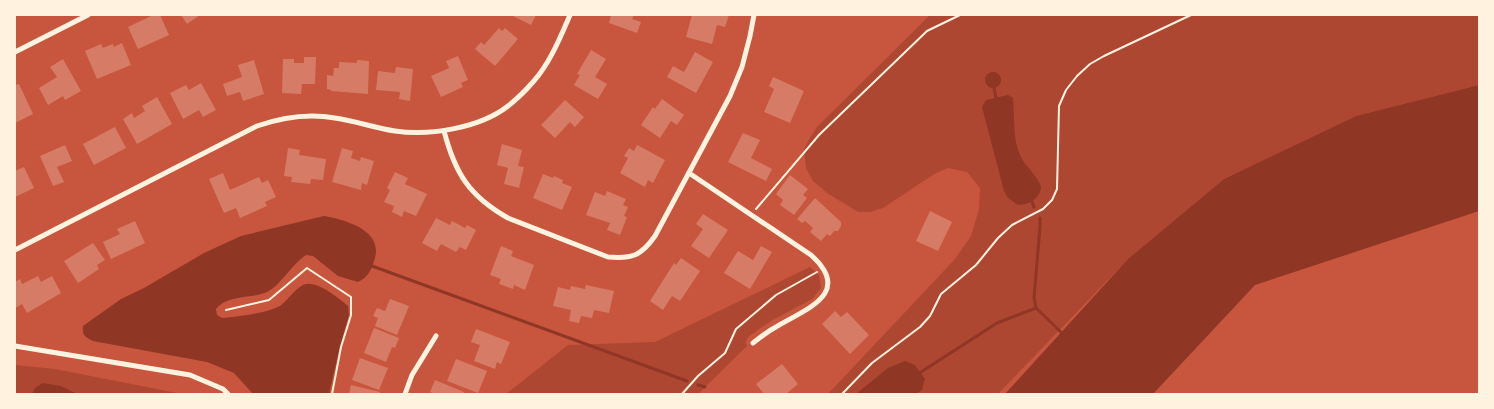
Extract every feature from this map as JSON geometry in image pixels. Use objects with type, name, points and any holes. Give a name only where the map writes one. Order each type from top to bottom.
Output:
[{"type":"street","points":[[15,52],[88,15]]},
{"type":"street","points":[[15,250],[256,126],[276,119],[316,116],[336,118],[396,131],[420,132],[444,131],[478,122],[508,106],[534,81],[554,50],[570,15]]},
{"type":"street","points":[[444,131],[450,155],[458,173],[484,203],[508,218],[608,256],[622,258],[636,256],[646,248],[655,236],[730,96],[742,67],[754,15]]},
{"type":"street","points":[[689,172],[810,255],[826,274],[827,289],[815,305],[774,328],[754,343]]},
{"type":"street","points":[[405,394],[412,375],[436,336]]},
{"type":"street","points":[[15,346],[190,375],[222,389],[228,394]]},
{"type":"path","points":[[751,214],[819,135],[927,32],[960,15]]},
{"type":"path","points":[[842,394],[872,363],[926,321],[941,294],[976,265],[998,238],[1012,225],[1043,209],[1052,200],[1057,188],[1059,106],[1066,90],[1077,76],[1090,64],[1104,56],[1191,15]]},
{"type":"path","points":[[226,310],[269,300],[307,268],[351,297],[351,316],[341,347],[332,394]]},
{"type":"path","points":[[682,394],[698,376],[725,352],[736,329],[776,294],[823,269]]},
{"type":"shaded area","points":[[930,15],[1479,15],[1479,85],[1356,116],[1224,179],[1128,259],[998,394],[828,394],[955,259],[971,236],[979,209],[980,188],[967,172],[948,168],[934,174],[883,208],[870,212],[858,212],[827,193],[813,181],[806,168],[804,149],[817,127]]},
{"type":"shaded area","points":[[993,72],[999,74],[1001,80],[999,86],[993,88],[987,86],[985,80],[987,74]]},
{"type":"shaded area","points":[[1479,85],[1479,211],[1255,285],[1153,394],[1005,394],[1128,259],[1224,179],[1356,116]]},
{"type":"shaded area","points":[[1008,95],[1013,98],[1015,137],[1019,152],[1041,185],[1038,196],[1026,204],[1018,205],[1008,198],[1004,191],[982,107],[986,100]]},
{"type":"shaded area","points":[[324,216],[353,224],[369,235],[374,242],[376,251],[374,261],[370,271],[364,278],[358,282],[338,276],[313,256],[306,255],[277,285],[267,292],[227,301],[216,309],[217,315],[222,318],[267,311],[280,306],[300,287],[308,284],[327,290],[339,298],[348,306],[349,315],[329,394],[253,394],[234,373],[207,362],[93,341],[86,337],[83,332],[83,326],[121,299],[144,288],[204,253],[241,236]]},
{"type":"shaded area","points":[[810,267],[819,275],[821,288],[812,299],[771,321],[748,337],[747,346],[698,394],[506,394],[568,345],[655,342]]},
{"type":"shaded area","points":[[905,361],[915,365],[925,379],[922,390],[916,394],[856,394],[888,368]]},
{"type":"shaded area","points":[[15,365],[55,369],[182,394],[15,394]]},
{"type":"shaded area","points":[[43,383],[61,386],[77,394],[32,394],[35,388]]},
{"type":"building","points":[[153,15],[160,15],[169,35],[138,49],[128,27]]},
{"type":"building","points":[[181,15],[200,15],[187,24]]},
{"type":"building","points":[[511,15],[536,15],[531,25]]},
{"type":"building","points":[[611,15],[634,15],[632,19],[641,22],[637,33],[609,23]]},
{"type":"building","points":[[692,15],[729,15],[725,27],[717,25],[712,44],[686,37]]},
{"type":"building","points":[[499,28],[502,31],[505,28],[518,39],[495,66],[475,49],[481,42],[484,45]]},
{"type":"building","points":[[122,43],[131,65],[97,79],[85,51],[101,44],[103,48],[113,44],[114,47]]},
{"type":"building","points":[[591,50],[606,59],[595,77],[607,84],[598,99],[574,85],[580,75],[577,74]]},
{"type":"building","points":[[695,52],[713,62],[696,93],[667,77],[673,66],[684,72]]},
{"type":"building","points":[[458,56],[468,80],[461,83],[463,87],[441,97],[431,76],[449,68],[446,61]]},
{"type":"building","points":[[304,57],[316,57],[315,84],[302,84],[301,94],[282,93],[283,59],[294,59],[294,63],[304,63]]},
{"type":"building","points":[[63,59],[81,91],[65,100],[63,96],[48,105],[39,88],[57,77],[50,67]]},
{"type":"building","points":[[254,60],[264,94],[243,101],[240,92],[227,96],[223,84],[242,77],[238,65]]},
{"type":"building","points":[[357,60],[369,61],[368,94],[331,91],[327,89],[327,75],[333,76],[334,68],[339,68],[339,62],[357,63]]},
{"type":"building","points":[[396,67],[413,69],[410,101],[399,99],[400,92],[376,90],[378,71],[395,73]]},
{"type":"building","points":[[773,77],[804,91],[790,123],[764,112],[774,89],[769,86]]},
{"type":"building","points":[[201,83],[216,110],[203,117],[199,110],[183,119],[170,93],[186,85],[189,90]]},
{"type":"building","points":[[19,84],[33,114],[15,123],[15,85]]},
{"type":"building","points":[[157,97],[172,124],[137,144],[123,119],[132,113],[134,118],[145,111],[142,106]]},
{"type":"building","points":[[662,99],[684,115],[677,125],[671,121],[660,138],[641,125],[653,107],[655,109]]},
{"type":"building","points":[[565,100],[584,117],[575,127],[570,122],[555,138],[541,125]]},
{"type":"building","points":[[115,127],[126,148],[94,165],[83,144]]},
{"type":"building","points":[[743,133],[760,140],[751,158],[772,169],[766,181],[728,162]]},
{"type":"building","points":[[502,144],[522,150],[518,166],[524,167],[519,188],[504,184],[508,168],[497,165]]},
{"type":"building","points":[[65,145],[72,161],[57,167],[64,182],[53,186],[40,156]]},
{"type":"building","points":[[637,145],[665,160],[653,183],[648,180],[645,187],[620,173],[628,158],[624,156],[629,148],[634,151]]},
{"type":"building","points":[[288,148],[300,150],[299,155],[326,159],[323,180],[311,179],[310,184],[291,182],[292,177],[284,176]]},
{"type":"building","points":[[342,148],[353,151],[351,158],[360,161],[361,157],[374,161],[367,185],[362,183],[361,190],[332,182]]},
{"type":"building","points":[[24,167],[34,188],[15,197],[15,171]]},
{"type":"building","points":[[395,172],[408,178],[405,184],[427,194],[416,216],[404,211],[402,217],[392,212],[394,206],[384,202],[390,190],[387,188]]},
{"type":"building","points":[[223,173],[230,190],[259,177],[262,183],[268,180],[276,197],[265,202],[267,206],[240,218],[236,208],[224,213],[209,179]]},
{"type":"building","points":[[543,174],[563,180],[562,183],[572,187],[562,210],[533,198]]},
{"type":"building","points":[[790,175],[808,189],[803,195],[807,198],[794,215],[780,205],[783,200],[776,194]]},
{"type":"building","points":[[607,191],[626,199],[623,205],[628,207],[624,216],[627,217],[620,235],[607,230],[610,223],[586,215],[595,192],[605,196]]},
{"type":"building","points":[[815,198],[841,222],[838,231],[834,231],[830,236],[827,234],[821,241],[810,232],[813,228],[805,221],[802,223],[797,219]]},
{"type":"building","points":[[930,211],[952,222],[938,251],[916,241]]},
{"type":"building","points":[[703,214],[728,230],[709,258],[691,246],[703,229],[696,224]]},
{"type":"building","points":[[436,218],[450,225],[452,221],[465,228],[467,225],[476,230],[466,250],[460,247],[456,252],[441,244],[437,251],[422,243]]},
{"type":"building","points":[[135,221],[145,243],[111,259],[103,242],[120,234],[117,229]]},
{"type":"building","points":[[93,243],[105,260],[97,265],[99,269],[78,283],[64,261]]},
{"type":"building","points":[[501,246],[513,251],[511,256],[534,265],[525,290],[514,285],[513,289],[499,284],[501,279],[490,275]]},
{"type":"building","points":[[761,246],[772,252],[750,289],[724,273],[738,251],[753,260]]},
{"type":"building","points":[[681,258],[700,271],[680,301],[672,296],[663,310],[650,301],[674,263],[676,265]]},
{"type":"building","points":[[38,276],[41,282],[52,276],[61,293],[27,313],[22,304],[15,308],[15,282],[20,279],[22,284]]},
{"type":"building","points":[[586,285],[614,291],[609,313],[594,310],[592,318],[581,316],[579,323],[569,321],[571,310],[553,306],[558,287],[570,290],[571,286],[585,289]]},
{"type":"building","points":[[390,299],[409,306],[397,335],[375,326],[378,318],[373,316],[377,308],[385,311]]},
{"type":"building","points":[[835,311],[841,317],[847,312],[869,335],[850,354],[822,324]]},
{"type":"building","points":[[374,328],[399,338],[395,348],[392,347],[386,362],[364,353]]},
{"type":"building","points":[[476,329],[510,342],[501,364],[497,362],[495,369],[474,361],[480,345],[471,342]]},
{"type":"building","points":[[360,358],[388,368],[379,390],[352,380]]},
{"type":"building","points":[[456,359],[487,371],[478,393],[447,381]]},
{"type":"building","points":[[782,364],[798,384],[786,394],[764,394],[756,384]]},
{"type":"building","points":[[435,380],[464,392],[464,394],[435,394],[430,392]]},
{"type":"building","points":[[351,385],[380,392],[379,394],[349,394]]},
{"type":"waterway","points":[[994,88],[996,98]]},
{"type":"waterway","points":[[1032,202],[1034,207]]},
{"type":"waterway","points":[[1040,218],[1034,298],[1036,308],[1064,335]]},
{"type":"waterway","points":[[372,266],[687,381]]},
{"type":"waterway","points":[[921,372],[997,323],[1036,308]]},
{"type":"waterway","points":[[698,385],[705,387]]}]
